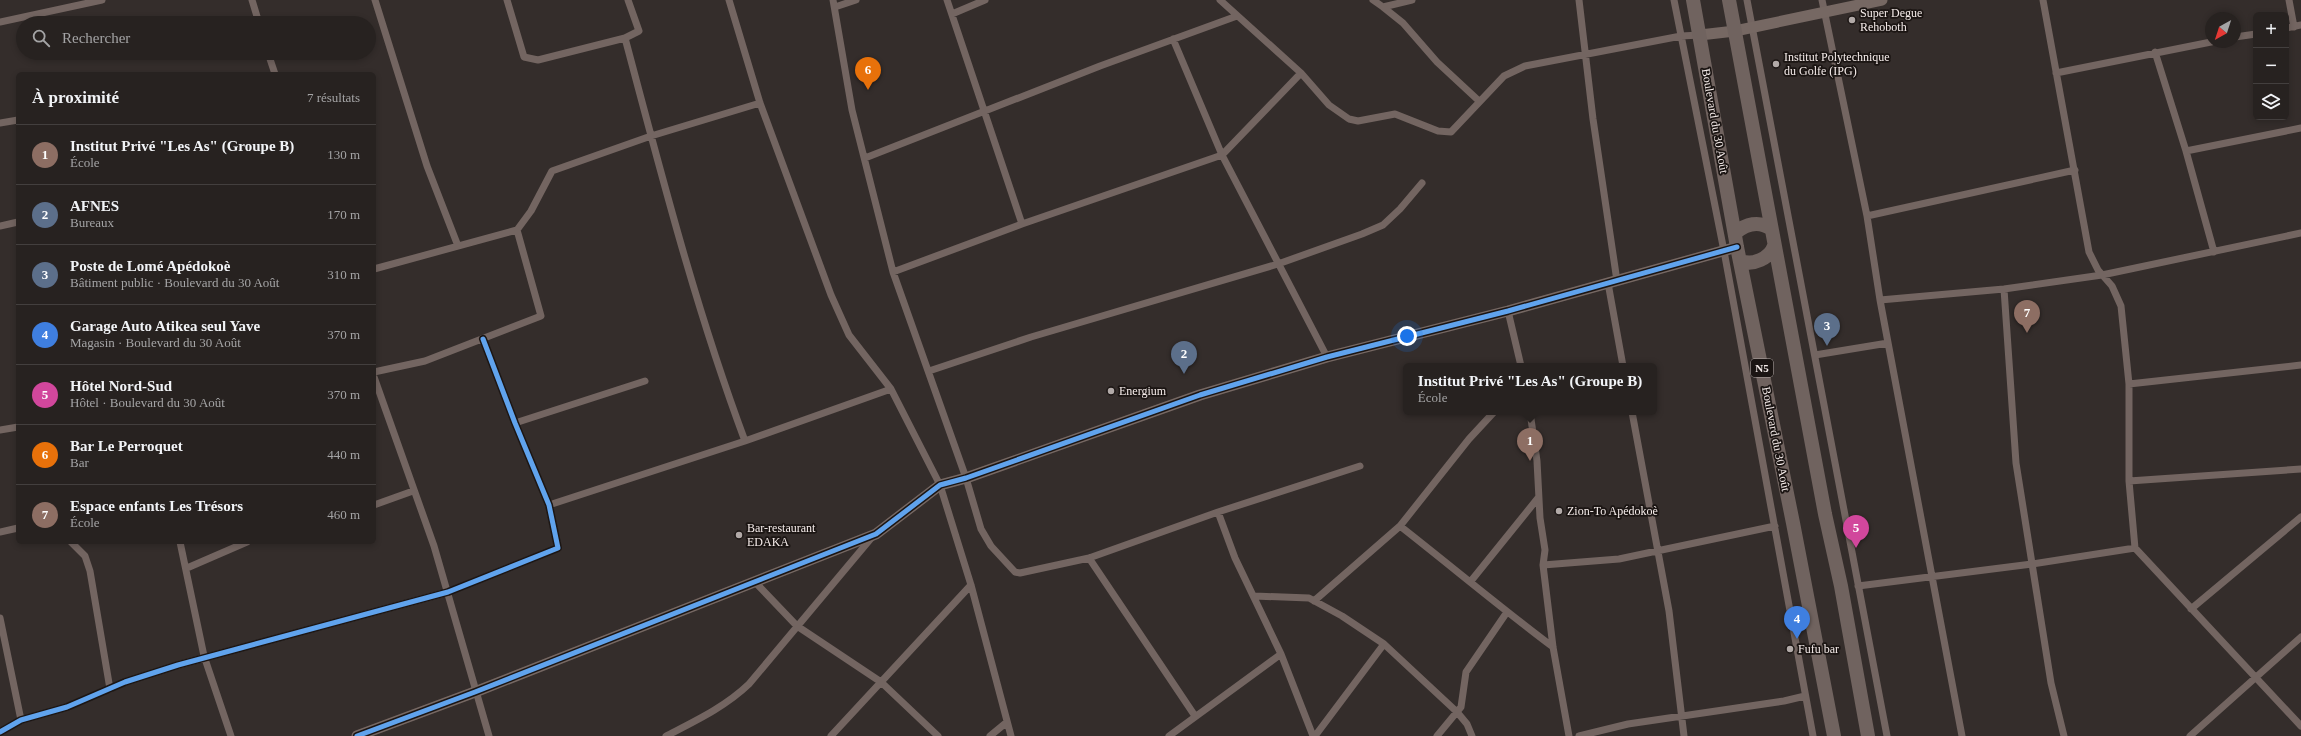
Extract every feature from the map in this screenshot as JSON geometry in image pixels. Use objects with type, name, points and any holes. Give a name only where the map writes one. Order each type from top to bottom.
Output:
[{"type":"highway","name":"Boulevard du 30 Août","points":[[1694,0],[1734,248],[1834,736]]},
{"type":"highway","points":[[1729,0],[1774,246],[1825,514],[1841,586],[1868,736]]},
{"type":"highway","points":[[1771,229],[1762,223],[1755,223],[1741,228],[1734,248],[1745,263],[1761,259],[1769,255],[1774,246]]},
{"type":"street","points":[[28,16],[102,0]]},
{"type":"street","points":[[252,0],[257,16]]},
{"type":"street","points":[[375,0],[427,166],[458,246]]},
{"type":"street","points":[[507,0],[524,57],[538,60],[625,38],[639,31],[628,0]]},
{"type":"street","points":[[729,0],[760,103],[830,295],[849,335],[891,389],[940,485],[971,585],[1011,736]]},
{"type":"street","points":[[856,0],[834,4],[852,110],[893,272],[966,478],[981,529],[991,546],[1015,572],[1020,573],[1089,558],[1218,512],[1360,466]]},
{"type":"street","points":[[947,0],[1022,224]]},
{"type":"street","points":[[952,14],[985,0]]},
{"type":"street","points":[[1220,0],[1301,73],[1329,105],[1350,119],[1358,121],[1395,114],[1438,131],[1451,132],[1504,76],[1525,66],[1681,36],[1735,31],[1823,5],[1882,0]]},
{"type":"street","points":[[1373,0],[1403,23],[1437,62],[1479,101]]},
{"type":"street","points":[[1383,7],[1412,0]]},
{"type":"street","points":[[1579,0],[1623,363]]},
{"type":"street","points":[[1674,0],[1681,36],[1734,248],[1775,526],[1813,736]]},
{"type":"street","points":[[1747,0],[1887,736]]},
{"type":"street","points":[[2043,0],[2089,252],[2102,275],[2112,286],[2122,306],[2129,384],[2129,481],[2135,548],[2301,726]]},
{"type":"street","points":[[2289,0],[2297,26]]},
{"type":"street","points":[[1823,5],[1867,216],[1880,300],[1962,736]]},
{"type":"street","points":[[865,158],[984,111],[1236,16]]},
{"type":"street","points":[[0,22],[16,19]]},
{"type":"street","points":[[2241,36],[2253,34]]},
{"type":"street","points":[[625,38],[681,241],[732,408],[745,441]]},
{"type":"street","points":[[1173,39],[1222,155],[1327,357]]},
{"type":"street","points":[[2056,73],[2154,52],[2205,43]]},
{"type":"street","points":[[2154,52],[2186,151],[2214,252]]},
{"type":"street","points":[[270,60],[273,72]]},
{"type":"street","points":[[893,272],[1022,224],[1222,155],[1301,73]]},
{"type":"street","points":[[376,268],[517,230],[531,211],[552,171],[651,136],[760,103]]},
{"type":"street","points":[[0,123],[16,120]]},
{"type":"street","points":[[2186,151],[2301,128]]},
{"type":"street","points":[[1867,216],[2075,170]]},
{"type":"street","points":[[928,372],[1031,337],[1278,264],[1383,225],[1400,209],[1422,183]]},
{"type":"street","points":[[0,226],[16,222]]},
{"type":"street","points":[[376,372],[425,361],[541,316],[517,230]]},
{"type":"street","points":[[1880,300],[2004,289],[2102,275],[2301,233]]},
{"type":"street","points":[[666,736],[713,712],[740,693],[876,534],[940,485],[966,478],[1200,395],[1327,357],[1508,311],[1734,248]]},
{"type":"street","points":[[2004,289],[2016,463],[2052,688],[2064,736]]},
{"type":"street","points":[[1508,311],[1520,363]]},
{"type":"street","points":[[0,732],[20,720],[68,708],[110,689],[204,656],[448,592],[558,548],[549,505],[515,423],[483,339]]},
{"type":"street","points":[[1815,356],[1888,343]]},
{"type":"street","points":[[2129,384],[2301,365]]},
{"type":"street","points":[[515,423],[645,381]]},
{"type":"street","points":[[376,382],[413,492],[434,546],[475,692],[489,736]]},
{"type":"street","points":[[549,505],[745,441],[891,389]]},
{"type":"street","points":[[1314,601],[1400,526],[1469,439],[1491,415]]},
{"type":"street","points":[[1530,415],[1537,461],[1538,498],[1545,550],[1543,566],[1553,647],[1569,736]]},
{"type":"street","points":[[1633,415],[1669,611],[1684,736]]},
{"type":"street","points":[[0,430],[16,427]]},
{"type":"street","points":[[2129,481],[2301,469]]},
{"type":"street","points":[[376,504],[413,492]]},
{"type":"street","points":[[1471,581],[1538,498]]},
{"type":"street","points":[[1218,512],[1235,558],[1255,596],[1281,654],[1314,736]]},
{"type":"street","points":[[2191,609],[2301,517]]},
{"type":"street","points":[[1400,526],[1553,647]]},
{"type":"street","points":[[1543,566],[1605,560],[1775,526]]},
{"type":"street","points":[[0,532],[16,528]]},
{"type":"street","points":[[357,736],[475,692],[876,534]]},
{"type":"street","points":[[73,544],[85,556],[90,571],[110,689]]},
{"type":"street","points":[[181,544],[188,568],[204,656],[231,736]]},
{"type":"street","points":[[188,568],[242,544]]},
{"type":"street","points":[[1858,586],[1932,578],[2135,548]]},
{"type":"street","points":[[1089,558],[1195,716]]},
{"type":"street","points":[[755,582],[797,626],[881,682],[938,736]]},
{"type":"street","points":[[831,736],[971,585]]},
{"type":"street","points":[[1255,596],[1306,597],[1342,616],[1384,644],[1457,712],[1467,724],[1472,736]]},
{"type":"street","points":[[1437,736],[1457,712],[1462,701],[1466,672],[1507,612]]},
{"type":"street","points":[[0,618],[20,720]]},
{"type":"street","points":[[2190,736],[2301,637]]},
{"type":"street","points":[[1314,736],[1384,644]]},
{"type":"street","points":[[1169,736],[1281,654]]},
{"type":"street","points":[[1579,736],[1628,724],[1805,696]]},
{"type":"street","points":[[990,736],[1007,722]]},
{"type":"cycle path","points":[[357,736],[475,692],[876,534],[940,485],[966,478],[1200,395],[1327,357],[1508,311],[1737,247]]},
{"type":"cycle path","points":[[0,732],[21,720],[67,707],[125,682],[178,665],[448,592],[558,548],[549,505],[515,423],[483,339]]},
{"type":"place","name":"Super Degue Rehoboth","points":[[1852,20]]},
{"type":"place","name":"Institut Polytechnique du Golfe (IPG)","points":[[1776,64]]},
{"type":"place","name":"Bar Le Perroquet","points":[[868,90]]},
{"type":"place","name":"Espace enfants Les Trésors","points":[[2027,333]]},
{"type":"place","name":"Poste de Lomé Apédokoè","points":[[1827,346]]},
{"type":"place","name":"AFNES","points":[[1184,374]]},
{"type":"place","name":"Energium","points":[[1111,391]]},
{"type":"place","name":"Institut Privé \"Les As\" (Groupe B)","points":[[1530,461]]},
{"type":"place","name":"Zion-To Apédokoè","points":[[1559,511]]},
{"type":"place","name":"Bar-restaurant EDAKA","points":[[739,535]]},
{"type":"place","name":"Hôtel Nord-Sud","points":[[1856,548]]},
{"type":"place","name":"Garage Auto Atikea seul Yave","points":[[1797,639]]},
{"type":"place","name":"Fufu bar","points":[[1790,649]]}]
